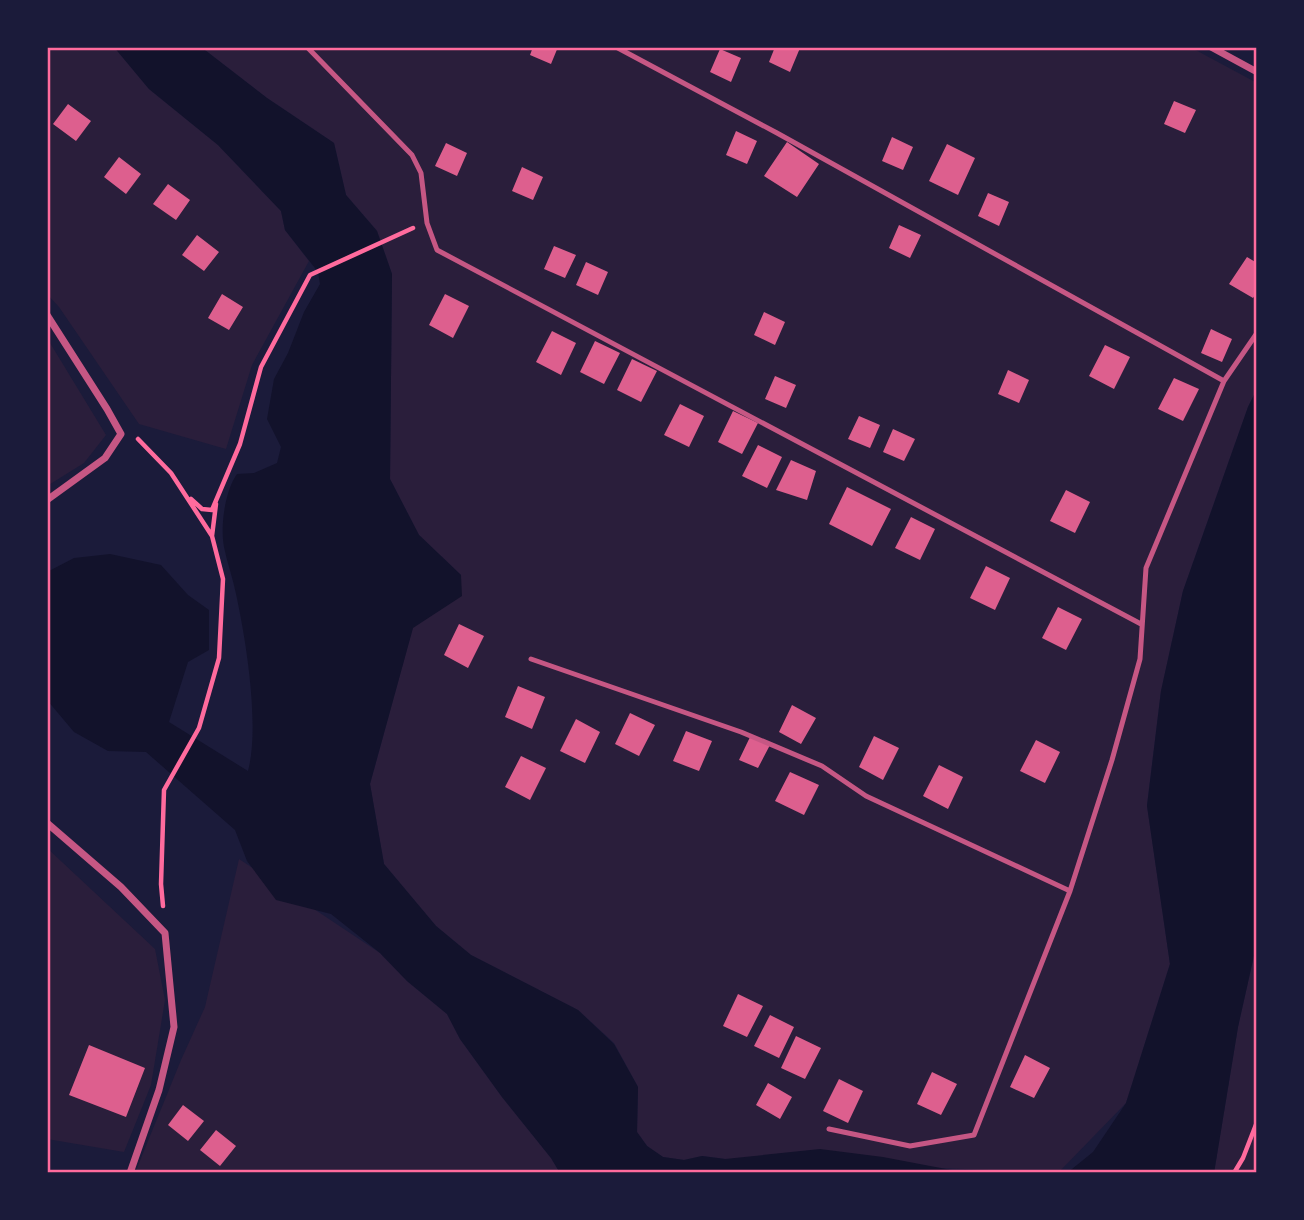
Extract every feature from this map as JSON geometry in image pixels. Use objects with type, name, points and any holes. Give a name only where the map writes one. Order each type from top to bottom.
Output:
[{"type":"street","points":[[1211,47],[1257,72]]},
{"type":"street","points":[[47,315],[121,435],[105,458],[47,500]]},
{"type":"street","points":[[47,823],[121,887],[166,933],[174,1027],[159,1090],[130,1173]]},
{"type":"lane","points":[[307,47],[412,155],[421,173],[427,223],[436,250],[1141,624]]},
{"type":"lane","points":[[616,47],[777,133],[1224,381]]},
{"type":"lane","points":[[830,1129],[910,1146],[974,1135],[1070,891],[1112,760],[1140,659],[1146,568],[1224,381],[1257,333]]},
{"type":"lane","points":[[531,659],[741,732],[822,766],[866,796],[1070,891]]},
{"type":"path","points":[[185,495],[202,509],[212,510],[240,443],[261,367],[310,275],[399,232]]},
{"type":"path","points":[[135,436],[171,473],[212,536],[223,579],[219,658],[199,727],[164,790],[161,884],[166,933]]},
{"type":"path","points":[[212,536],[217,499]]},
{"type":"path","points":[[1234,1173],[1257,1122]]},
{"type":"shaded area","points":[[47,47],[114,47],[149,89],[218,145],[281,211],[285,230],[309,261],[252,365],[226,449],[139,424],[59,307],[47,294]]},
{"type":"shaded area","points":[[114,47],[201,47],[267,98],[334,143],[346,195],[377,231],[392,274],[390,479],[419,535],[461,575],[462,596],[413,628],[370,784],[384,864],[436,926],[471,955],[578,1010],[614,1044],[638,1087],[637,1132],[647,1146],[663,1157],[684,1160],[702,1156],[725,1159],[820,1149],[883,1157],[967,1173],[560,1173],[460,1039],[447,1014],[407,981],[380,953],[331,914],[276,900],[247,861],[235,830],[146,752],[108,751],[74,732],[47,700],[47,572],[74,558],[110,554],[161,565],[188,595],[209,610],[209,650],[188,662],[169,722],[248,771],[253,731],[250,683],[240,613],[224,547],[224,509],[237,474],[254,473],[277,463],[281,447],[267,419],[274,379],[288,353],[304,312],[320,284],[318,272],[285,230],[281,211],[218,145],[149,89]]},
{"type":"shaded area","points":[[201,47],[1190,47],[1257,83],[1257,389],[1248,407],[1183,591],[1161,691],[1147,805],[1170,964],[1126,1103],[1058,1173],[702,1156],[684,1160],[663,1157],[647,1146],[637,1132],[638,1087],[614,1043],[578,1010],[471,955],[436,926],[384,864],[370,784],[413,627],[461,596],[461,575],[419,535],[390,479],[392,274],[377,231],[346,195],[334,143],[267,98]]},
{"type":"shaded area","points":[[47,338],[106,435],[84,463],[47,486]]},
{"type":"shaded area","points":[[1257,389],[1257,942],[1238,1027],[1214,1173],[1067,1173],[1093,1152],[1126,1103],[1170,964],[1147,806],[1161,691],[1183,591],[1248,407]]},
{"type":"shaded area","points":[[47,848],[155,949],[165,1000],[151,1085],[124,1152],[47,1139]]},
{"type":"shaded area","points":[[239,859],[380,953],[407,981],[447,1014],[460,1039],[560,1173],[135,1173],[205,1007]]},
{"type":"shaded area","points":[[1257,942],[1257,1173],[1214,1173],[1238,1027]]},
{"type":"building","points":[[533,47],[558,47],[551,64],[530,55]]},
{"type":"building","points":[[775,47],[800,48],[790,72],[769,62]]},
{"type":"building","points":[[720,49],[741,58],[731,82],[710,72]]},
{"type":"building","points":[[1174,101],[1196,110],[1185,133],[1164,124]]},
{"type":"building","points":[[68,104],[91,121],[76,141],[53,124]]},
{"type":"building","points":[[736,131],[757,141],[747,164],[726,155]]},
{"type":"building","points":[[892,137],[913,147],[903,170],[882,161]]},
{"type":"building","points":[[787,142],[819,164],[797,197],[764,176]]},
{"type":"building","points":[[446,143],[467,153],[457,176],[435,166]]},
{"type":"building","points":[[947,144],[975,158],[958,195],[929,181]]},
{"type":"building","points":[[119,157],[141,174],[126,194],[104,177]]},
{"type":"building","points":[[522,167],[543,177],[533,200],[512,191]]},
{"type":"building","points":[[168,184],[190,200],[176,220],[153,204]]},
{"type":"building","points":[[988,193],[1009,202],[999,226],[978,216]]},
{"type":"building","points":[[899,225],[921,235],[910,258],[889,248]]},
{"type":"building","points":[[197,235],[219,252],[204,271],[182,255]]},
{"type":"building","points":[[554,246],[576,255],[565,278],[544,269]]},
{"type":"building","points":[[1247,257],[1257,263],[1257,292],[1253,298],[1229,284]]},
{"type":"building","points":[[586,262],[608,272],[598,295],[576,285]]},
{"type":"building","points":[[222,294],[243,307],[229,330],[208,318]]},
{"type":"building","points":[[445,294],[469,306],[453,338],[429,325]]},
{"type":"building","points":[[764,312],[785,322],[775,345],[754,335]]},
{"type":"building","points":[[1211,329],[1232,339],[1222,362],[1201,353]]},
{"type":"building","points":[[552,331],[576,343],[561,375],[536,362]]},
{"type":"building","points":[[595,341],[620,353],[604,384],[580,372]]},
{"type":"building","points":[[1105,345],[1130,357],[1114,389],[1089,376]]},
{"type":"building","points":[[632,359],[657,371],[641,402],[617,390]]},
{"type":"building","points":[[1008,370],[1029,380],[1019,403],[998,394]]},
{"type":"building","points":[[775,376],[796,385],[786,408],[765,399]]},
{"type":"building","points":[[1174,378],[1199,389],[1183,421],[1158,409]]},
{"type":"building","points":[[680,404],[704,416],[689,447],[664,435]]},
{"type":"building","points":[[733,411],[758,423],[742,454],[718,442]]},
{"type":"building","points":[[859,416],[880,425],[870,448],[848,439]]},
{"type":"building","points":[[893,429],[915,439],[904,461],[883,452]]},
{"type":"building","points":[[758,445],[782,457],[767,488],[742,476]]},
{"type":"building","points":[[791,460],[816,471],[807,500],[776,490]]},
{"type":"building","points":[[847,487],[891,509],[872,546],[829,524]]},
{"type":"building","points":[[1066,490],[1090,502],[1075,533],[1050,521]]},
{"type":"building","points":[[911,517],[935,529],[920,560],[895,548]]},
{"type":"building","points":[[986,566],[1010,578],[995,610],[970,598]]},
{"type":"building","points":[[1058,607],[1082,619],[1066,650],[1042,638]]},
{"type":"building","points":[[459,624],[484,636],[468,668],[444,655]]},
{"type":"building","points":[[518,686],[545,697],[532,729],[505,717]]},
{"type":"building","points":[[792,705],[816,718],[801,744],[779,732]]},
{"type":"building","points":[[630,713],[655,725],[639,756],[615,744]]},
{"type":"building","points":[[576,719],[600,732],[585,763],[560,751]]},
{"type":"building","points":[[686,731],[712,741],[699,771],[673,761]]},
{"type":"building","points":[[874,736],[899,748],[883,780],[859,767]]},
{"type":"building","points":[[750,737],[770,745],[758,768],[739,760]]},
{"type":"building","points":[[1036,740],[1060,752],[1045,783],[1020,771]]},
{"type":"building","points":[[521,756],[546,768],[530,800],[505,787]]},
{"type":"building","points":[[939,765],[963,777],[948,809],[923,796]]},
{"type":"building","points":[[790,772],[819,785],[804,815],[775,801]]},
{"type":"building","points":[[738,994],[763,1006],[747,1037],[723,1026]]},
{"type":"building","points":[[770,1015],[794,1027],[779,1058],[754,1046]]},
{"type":"building","points":[[796,1036],[821,1048],[805,1079],[781,1068]]},
{"type":"building","points":[[89,1045],[145,1068],[126,1117],[69,1095]]},
{"type":"building","points":[[1025,1055],[1050,1068],[1034,1098],[1010,1087]]},
{"type":"building","points":[[932,1072],[957,1084],[941,1115],[917,1104]]},
{"type":"building","points":[[839,1079],[863,1091],[848,1123],[823,1111]]},
{"type":"building","points":[[768,1083],[792,1097],[780,1119],[756,1105]]},
{"type":"building","points":[[183,1105],[204,1121],[188,1141],[168,1125]]},
{"type":"building","points":[[216,1130],[236,1146],[220,1166],[200,1150]]}]
